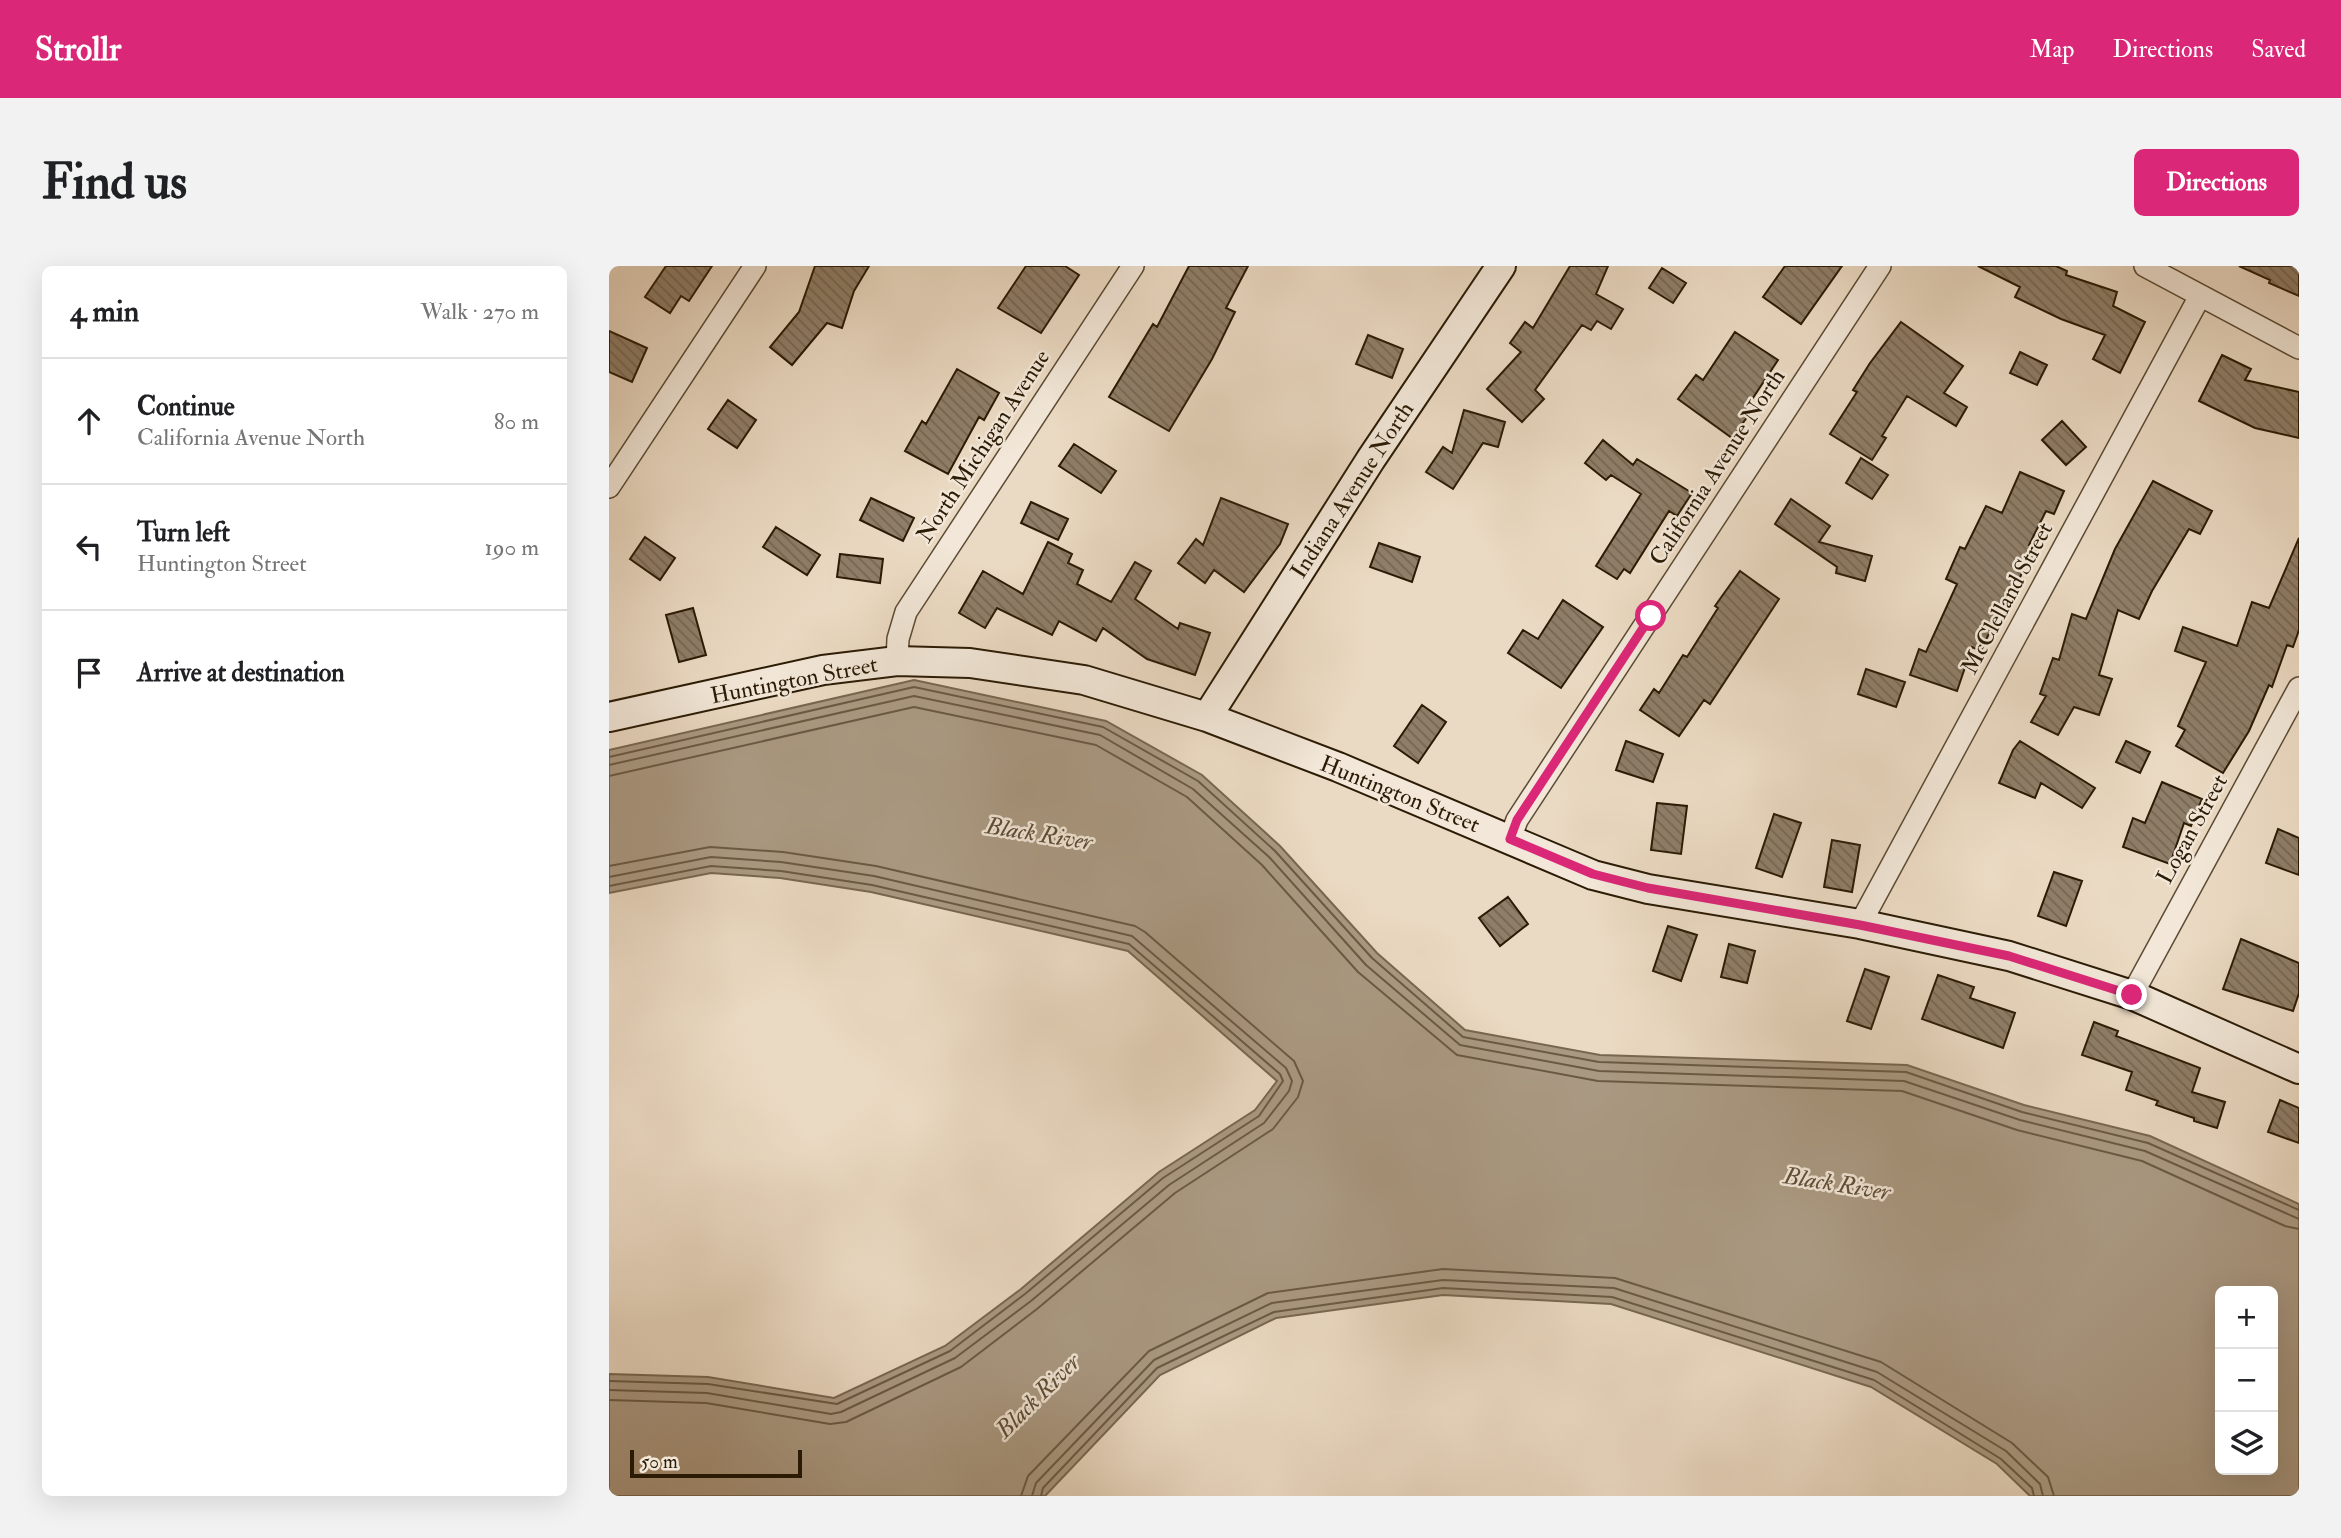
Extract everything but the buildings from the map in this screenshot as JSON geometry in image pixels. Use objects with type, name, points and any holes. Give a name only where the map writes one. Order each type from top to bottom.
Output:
[{"type":"street","points":[[609,487],[755,266]]},
{"type":"street","name":"North Michigan Avenue","points":[[897,661],[898,639],[906,612],[1133,266]]},
{"type":"street","name":"Indiana Avenue North","points":[[1207,717],[1371,459],[1501,266]]},
{"type":"street","name":"California Avenue North","points":[[1510,839],[1517,820],[1879,266]]},
{"type":"street","points":[[2145,266],[2299,348]]},
{"type":"street","name":"McClelland Street","points":[[1860,925],[2200,296]]},
{"type":"street","name":"Huntington Street","points":[[609,717],[823,670],[897,661],[970,663],[1084,680],[1207,717],[1593,874],[1648,888],[1860,925],[2009,956],[2132,995],[2299,1069]]},
{"type":"street","name":"Logan Street","points":[[2132,995],[2299,688]]},
{"type":"water","name":"Black River","points":[[914,680],[1106,721],[1202,775],[1280,846],[1377,953],[1465,1030],[1600,1055],[1907,1065],[2024,1105],[2150,1136],[2299,1204],[2299,1496],[2030,1496],[1997,1464],[1871,1387],[1611,1304],[1443,1295],[1276,1318],[1160,1375],[1045,1496],[609,1496],[609,1374],[708,1377],[834,1398],[945,1346],[1021,1289],[1159,1172],[1255,1110],[1277,1081],[1128,951],[871,892],[780,878],[711,873],[609,893],[609,750]]},
{"type":"route","points":[[1651,616],[1517,820],[1510,839],[1593,874],[1648,888],[1860,925],[2009,956],[2132,995]]}]
